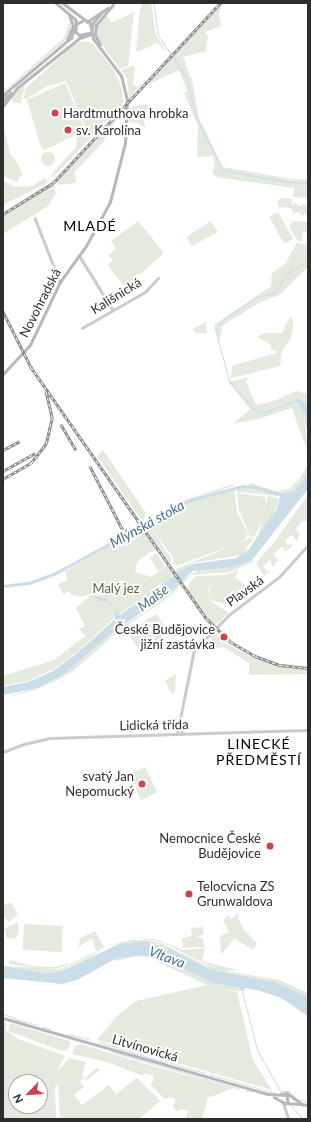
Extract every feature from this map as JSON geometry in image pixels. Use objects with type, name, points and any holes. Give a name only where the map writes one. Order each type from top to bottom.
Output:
[{"type":"main road","points":[[56,3],[70,15],[73,23],[66,42]]},
{"type":"main road","points":[[62,3],[86,22]]},
{"type":"main road","points":[[3,105],[16,86],[72,36],[78,24],[93,19],[117,3]]},
{"type":"main road","points":[[103,50],[96,37],[95,28],[99,19],[113,5]]},
{"type":"main road","points":[[61,7],[78,24]]},
{"type":"main road","points":[[78,24],[76,30],[80,36],[88,37],[94,23],[102,12]]},
{"type":"main road","points":[[78,24],[86,22]]},
{"type":"main road","name":"Novohradská","points":[[3,374],[30,345],[60,282],[79,255],[114,195],[125,143],[125,89],[118,71],[93,39],[86,22]]},
{"type":"main road","points":[[7,98],[3,94],[16,86],[74,40],[80,36],[91,33]]},
{"type":"main road","name":"Novohradská","points":[[88,37],[93,39]]},
{"type":"main road","points":[[3,105],[16,86]]},
{"type":"main road","name":"Litvínovická","points":[[3,1018],[268,1094],[289,1097],[302,1104]]},
{"type":"main road","points":[[268,1094],[287,1094],[302,1104],[308,1106]]},
{"type":"main road","name":"Litvínovická","points":[[268,1094],[282,1101],[302,1104]]},
{"type":"main road","points":[[282,1101],[284,1096]]},
{"type":"main road","points":[[288,1102],[289,1097]]},
{"type":"street","points":[[35,218],[60,282]]},
{"type":"street","points":[[79,255],[113,310]]},
{"type":"street","name":"Kališnická","points":[[82,328],[145,292],[158,278]]},
{"type":"street","name":"Plavská","points":[[181,720],[192,653],[230,614],[280,577],[308,545]]},
{"type":"street","points":[[177,734],[181,720]]},
{"type":"street","points":[[181,720],[182,734]]},
{"type":"street","name":"Lidická třída","points":[[3,752],[24,744],[50,738],[308,730]]},
{"type":"street","points":[[282,1101],[289,1119]]},
{"type":"street","points":[[286,1109],[288,1102]]},
{"type":"green space","points":[[143,3],[151,3],[156,35],[166,51],[157,43],[138,52],[136,50],[140,9]]},
{"type":"green space","points":[[222,3],[219,15],[221,26],[205,32],[208,37],[206,51],[183,57],[192,80],[199,118],[223,167],[291,179],[308,180],[308,198],[293,197],[294,188],[216,177],[212,173],[215,163],[213,156],[197,157],[198,126],[184,93],[187,91],[179,70],[145,86]]},
{"type":"green space","points":[[120,5],[106,14],[111,23],[134,12],[128,66],[120,69],[97,38],[98,23],[102,17],[110,10]]},
{"type":"green space","points":[[70,20],[71,29],[65,41],[5,91],[3,85],[6,89],[64,38]]},
{"type":"green space","points":[[84,41],[92,43],[114,70],[122,89],[123,104],[53,177],[51,175],[76,147],[77,137],[87,131],[66,81],[47,86],[27,99],[24,98],[25,89],[75,44]]},
{"type":"green space","points":[[54,58],[25,84],[21,103],[14,103],[11,98],[13,93]]},
{"type":"green space","points":[[132,66],[135,67],[133,84],[137,87],[146,79],[129,98],[127,79],[121,70]]},
{"type":"green space","points":[[65,83],[85,130],[45,150],[41,147],[27,100]]},
{"type":"green space","points":[[146,104],[150,108],[143,113],[145,128],[137,123],[129,122],[130,108]]},
{"type":"green space","points":[[123,110],[103,142],[75,172],[76,183],[59,185],[56,182]]},
{"type":"green space","points":[[3,124],[10,154],[19,165],[22,176],[18,177],[18,182],[3,176]]},
{"type":"green space","points":[[48,152],[53,154],[55,159],[53,164],[48,166],[43,164],[41,159],[43,154]]},
{"type":"green space","points":[[45,178],[48,182],[45,184],[3,205],[5,192],[3,180],[14,187],[32,186]]},
{"type":"green space","points":[[53,185],[56,193],[47,207],[3,234],[3,216]]},
{"type":"green space","points":[[282,198],[292,199],[292,206],[295,203],[298,204],[298,206],[305,204],[307,207],[308,205],[308,216],[304,213],[304,216],[298,212],[294,214],[291,208],[279,207],[277,201]]},
{"type":"green space","points":[[278,212],[293,239],[284,244],[269,217]]},
{"type":"green space","points":[[138,221],[164,253],[136,278],[123,285],[108,265],[113,260],[108,256],[116,248],[111,241]]},
{"type":"green space","points":[[211,221],[218,232],[192,246],[186,237]]},
{"type":"green space","points":[[293,221],[308,222],[308,232],[303,232],[302,242],[297,240],[289,226]]},
{"type":"green space","points":[[296,243],[308,245],[308,267],[279,295],[261,302],[223,325],[219,343],[214,325],[271,286],[272,273],[286,263]]},
{"type":"green space","points":[[290,317],[293,319],[293,329],[290,340],[282,350],[280,366],[231,378],[232,366],[276,353],[277,351],[272,350],[270,344],[257,337],[265,333],[282,333]]},
{"type":"green space","points":[[206,322],[207,333],[195,333],[193,329]]},
{"type":"green space","points":[[249,377],[246,382],[256,405],[274,401],[296,391],[308,394],[308,407],[301,399],[295,401],[304,412],[308,453],[292,408],[258,419],[233,424],[250,409],[228,382]]},
{"type":"green space","points":[[103,450],[146,513],[143,522],[97,456]]},
{"type":"green space","points":[[308,464],[308,474],[294,491],[284,493],[268,492],[279,496],[237,492],[237,489],[246,487],[251,483],[276,491],[289,489],[300,478]]},
{"type":"green space","points":[[233,484],[233,486],[182,502],[142,524],[179,502]]},
{"type":"green space","points":[[234,490],[237,512],[248,534],[245,539],[233,545],[176,566],[173,564],[173,557],[149,526],[171,558],[171,565],[144,526],[179,505]]},
{"type":"green space","points":[[237,493],[265,497],[266,503],[263,518],[255,536],[250,537],[239,510]]},
{"type":"green space","points":[[308,495],[308,521],[302,521],[295,530],[300,534],[296,542],[292,534],[285,541],[288,545],[293,544],[289,549],[284,546],[288,550],[286,551],[282,547],[273,555],[278,559],[273,568],[270,560],[263,566],[266,571],[271,570],[264,576],[256,563],[275,541]]},
{"type":"green space","points":[[268,496],[278,498],[277,506],[271,520],[250,550],[259,533]]},
{"type":"green space","name":"Malý jez","points":[[142,528],[156,551],[150,552],[137,562],[135,572],[151,577],[168,565],[175,576],[115,617],[76,653],[54,669],[27,681],[3,686],[3,676],[54,660],[85,636],[79,629],[85,626],[76,608],[93,593],[81,597],[70,594],[70,591],[63,594],[58,584],[67,580],[65,571]]},
{"type":"green space","points":[[250,538],[254,538],[246,549],[248,551],[242,555],[193,563],[177,574],[174,570]]},
{"type":"green space","points":[[156,553],[165,566],[159,571],[149,558]]},
{"type":"green space","points":[[252,560],[253,562],[230,572],[192,575],[183,583],[182,581],[198,570],[234,567]]},
{"type":"green space","points":[[238,570],[235,578],[247,586],[260,580],[254,590],[230,603],[233,610],[229,605],[211,600],[209,589],[212,587],[210,586],[208,590],[211,601],[229,613],[214,626],[187,590],[190,582],[196,576],[226,575]]},
{"type":"green space","points":[[180,583],[181,585],[165,600],[120,630],[73,671],[54,682],[32,691],[3,698],[44,685],[63,675],[107,637],[151,607]]},
{"type":"green space","points":[[156,614],[168,632],[140,651],[128,633]]},
{"type":"green space","points":[[215,632],[225,643],[258,660],[288,668],[308,670],[308,674],[249,675],[249,663],[224,647],[214,648],[210,636]]},
{"type":"green space","points":[[176,674],[175,692],[172,694],[165,681]]},
{"type":"green space","points":[[145,767],[157,792],[141,800],[129,775]]},
{"type":"green space","points":[[11,902],[18,914],[9,922],[3,916],[3,906]]},
{"type":"green space","points":[[239,912],[238,918],[244,930],[257,943],[253,950],[234,938],[221,955],[220,936],[229,932],[223,920],[228,915],[231,919]]},
{"type":"green space","points":[[18,922],[19,932],[15,939],[7,938],[4,929]]},
{"type":"green space","points":[[24,924],[63,926],[62,952],[23,950]]},
{"type":"green space","points":[[203,927],[204,935],[195,936],[203,938],[204,947],[180,948],[183,947],[182,938],[192,936],[191,928]]},
{"type":"green space","points":[[95,931],[104,947],[82,960],[59,968],[44,969],[9,964],[10,960],[32,966],[54,967],[75,962],[96,951],[92,938],[79,947],[80,938]]},
{"type":"green space","points":[[136,937],[159,940],[182,950],[205,948],[202,961],[237,970],[226,971],[280,980],[308,993],[308,997],[278,983],[209,969],[156,944],[132,942],[107,946],[131,940],[147,940],[163,944],[203,964],[219,969],[203,963],[164,943]]},
{"type":"green space","points":[[106,947],[87,960],[57,972],[46,973],[3,966],[60,969],[81,961]]},
{"type":"green space","points":[[137,954],[156,957],[239,988],[241,991],[221,989],[237,992],[253,1060],[272,1090],[97,1040],[117,1016],[136,1001],[207,985],[150,958],[137,956],[116,961],[115,959]]},
{"type":"green space","points":[[3,1022],[7,1023],[6,1030],[18,1039],[65,1056],[57,1071],[70,1058],[86,1062],[82,1075],[85,1078],[97,1068],[101,1069],[87,1080],[84,1078],[80,1082],[84,1087],[74,1095],[82,1105],[109,1085],[116,1094],[137,1078],[160,1101],[139,1119],[60,1119],[58,1084],[55,1087],[56,1119],[3,1119]]},
{"type":"green space","points":[[10,1023],[70,1041],[71,1044],[67,1050],[62,1051],[8,1031]]},
{"type":"green space","points":[[81,1044],[233,1088],[208,1098],[202,1119],[191,1119],[191,1115],[189,1119],[186,1119],[188,1111],[179,1109],[178,1112],[173,1107],[176,1099],[169,1097],[165,1099],[151,1085],[154,1076],[144,1073],[143,1076],[107,1062],[72,1054],[75,1046]]},
{"type":"water","points":[[301,399],[308,407],[308,437],[304,412],[295,400]]},
{"type":"water","name":"Malše","points":[[308,474],[308,489],[252,560],[234,567],[193,571],[175,588],[107,637],[63,675],[37,688],[3,695],[3,687],[28,682],[53,671],[76,654],[115,619],[115,610],[106,601],[98,601],[94,596],[106,599],[120,615],[185,568],[193,564],[236,558],[247,552],[277,509],[280,496],[274,492],[284,493],[294,491]]},
{"type":"water","name":"Vltava","points":[[144,941],[170,949],[209,969],[278,983],[308,997],[308,1016],[281,998],[257,990],[244,988],[245,991],[241,991],[240,988],[211,982],[170,962],[144,955],[117,958],[77,980],[62,984],[3,978],[3,966],[46,973],[57,972],[69,968],[119,944]]},
{"type":"waterway","points":[[153,3],[158,35],[186,77],[197,119],[222,170],[287,182],[308,183]]},
{"type":"waterway","points":[[253,409],[229,380],[215,330],[224,319],[257,297],[274,293],[288,273],[308,260]]},
{"type":"waterway","points":[[254,410],[265,412],[296,401]]},
{"type":"waterway","name":"Mlýnská stoka","points":[[3,586],[29,583],[54,574],[190,500],[243,486],[256,487],[277,494]]},
{"type":"waterway","points":[[242,991],[257,1050],[281,1092]]},
{"type":"waterway","points":[[3,1014],[21,1021]]},
{"type":"waterway","points":[[23,1021],[38,1025]]},
{"type":"waterway","points":[[43,1027],[51,1029]]},
{"type":"waterway","points":[[68,1034],[88,1039]]},
{"type":"waterway","points":[[99,1042],[167,1063]]},
{"type":"waterway","points":[[110,1051],[240,1089]]},
{"type":"waterway","points":[[171,1063],[206,1073]]},
{"type":"waterway","points":[[209,1074],[275,1093]]},
{"type":"waterway","points":[[246,1091],[254,1091]]},
{"type":"waterway","points":[[281,1091],[289,1091],[297,1099],[308,1102]]},
{"type":"waterway","points":[[290,1105],[303,1119]]},
{"type":"railway","points":[[3,214],[53,183],[220,3]]},
{"type":"railway","points":[[3,311],[31,367],[207,619],[231,642],[255,656],[280,665],[308,668]]},
{"type":"railway","points":[[3,479],[31,463],[46,444],[52,418],[46,392]]},
{"type":"railway","points":[[61,424],[76,450]]},
{"type":"railway","points":[[3,450],[20,441]]},
{"type":"railway","points":[[3,471],[35,453]]},
{"type":"railway","points":[[90,466],[123,530]]},
{"type":"place","name":"Hardtmuthova hrobka","points":[[55,113]]},
{"type":"place","name":"sv. Karolína","points":[[68,130]]},
{"type":"place","name":"České Budějovice jižní zastávka","points":[[224,637]]},
{"type":"place","name":"svatý Jan Nepomucký","points":[[142,784]]},
{"type":"place","name":"Nemocnice České Budějovice","points":[[270,846]]},
{"type":"place","name":"Telocvicna ZS Grunwaldova","points":[[189,894]]},
{"type":"district","name":"MLADÉ","points":[[90,226]]},
{"type":"district","name":"LINECKÉ PŘEDMĚSTÍ","points":[[259,752]]}]
